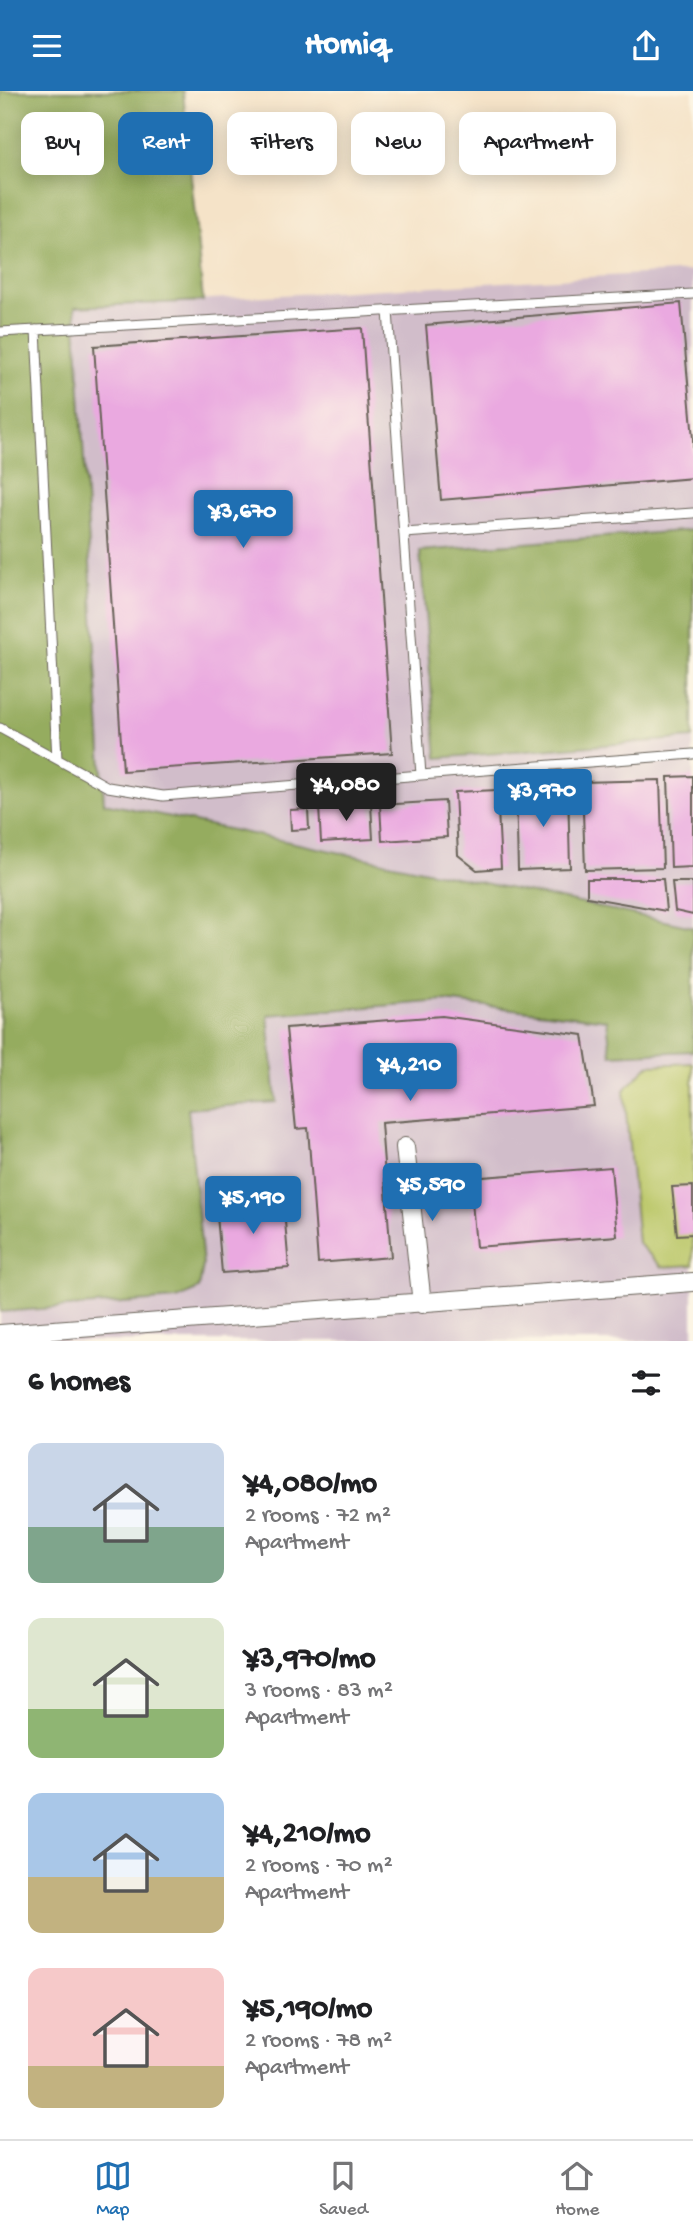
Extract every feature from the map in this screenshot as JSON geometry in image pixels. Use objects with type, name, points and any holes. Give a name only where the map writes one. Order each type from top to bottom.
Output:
[{"type":"street","points":[[405,1147],[422,1304]]},
{"type":"street","points":[[0,1334],[693,1282]]},
{"type":"lane","points":[[0,332],[693,294]]},
{"type":"lane","points":[[388,311],[421,775]]},
{"type":"lane","points":[[36,330],[57,759]]},
{"type":"lane","points":[[404,533],[693,513]]},
{"type":"lane","points":[[0,728],[108,787],[163,796],[693,754]]},
{"type":"shaded area","points":[[693,271],[693,927],[104,803],[75,307]]},
{"type":"shaded area","points":[[444,1001],[607,1020],[611,1055],[693,1051],[693,1341],[0,1341],[0,1312],[176,1299],[199,1289],[203,1265],[188,1109],[268,1015]]},
{"type":"green space","points":[[0,91],[183,91],[185,112],[118,112],[118,175],[191,175],[203,301],[75,307],[104,803],[693,927],[693,1051],[611,1055],[607,1020],[444,1001],[268,1015],[276,1102],[188,1109],[203,1265],[199,1289],[177,1299],[0,1312]]},
{"type":"green space","points":[[693,530],[693,738],[437,758],[420,551]]},
{"type":"green space","points":[[693,1063],[693,1265],[662,1267],[638,1243],[624,1090],[649,1065]]},
{"type":"building","points":[[681,303],[693,439],[693,478],[441,500],[426,325]]},
{"type":"building","points":[[362,328],[392,753],[123,771],[94,346]]},
{"type":"building","points":[[693,776],[693,867],[671,868],[668,777]]},
{"type":"building","points":[[660,780],[663,868],[585,870],[582,782]]},
{"type":"building","points":[[568,788],[570,868],[518,870],[516,789]]},
{"type":"building","points":[[497,790],[501,868],[477,870],[458,855],[455,792]]},
{"type":"building","points":[[445,801],[447,837],[382,841],[380,805]]},
{"type":"building","points":[[371,804],[373,839],[321,842],[319,807]]},
{"type":"building","points":[[308,809],[309,829],[291,830],[290,810]]},
{"type":"building","points":[[587,879],[663,879],[666,911],[587,897]]},
{"type":"building","points":[[672,882],[693,882],[693,915],[675,911]]},
{"type":"building","points":[[442,1016],[583,1035],[594,1106],[381,1123],[391,1257],[318,1263],[308,1128],[296,1129],[286,1028]]},
{"type":"building","points":[[611,1167],[617,1236],[476,1247],[470,1178]]},
{"type":"building","points":[[693,1186],[693,1234],[677,1235],[672,1187]]},
{"type":"building","points":[[283,1198],[289,1268],[222,1273],[216,1204]]}]
